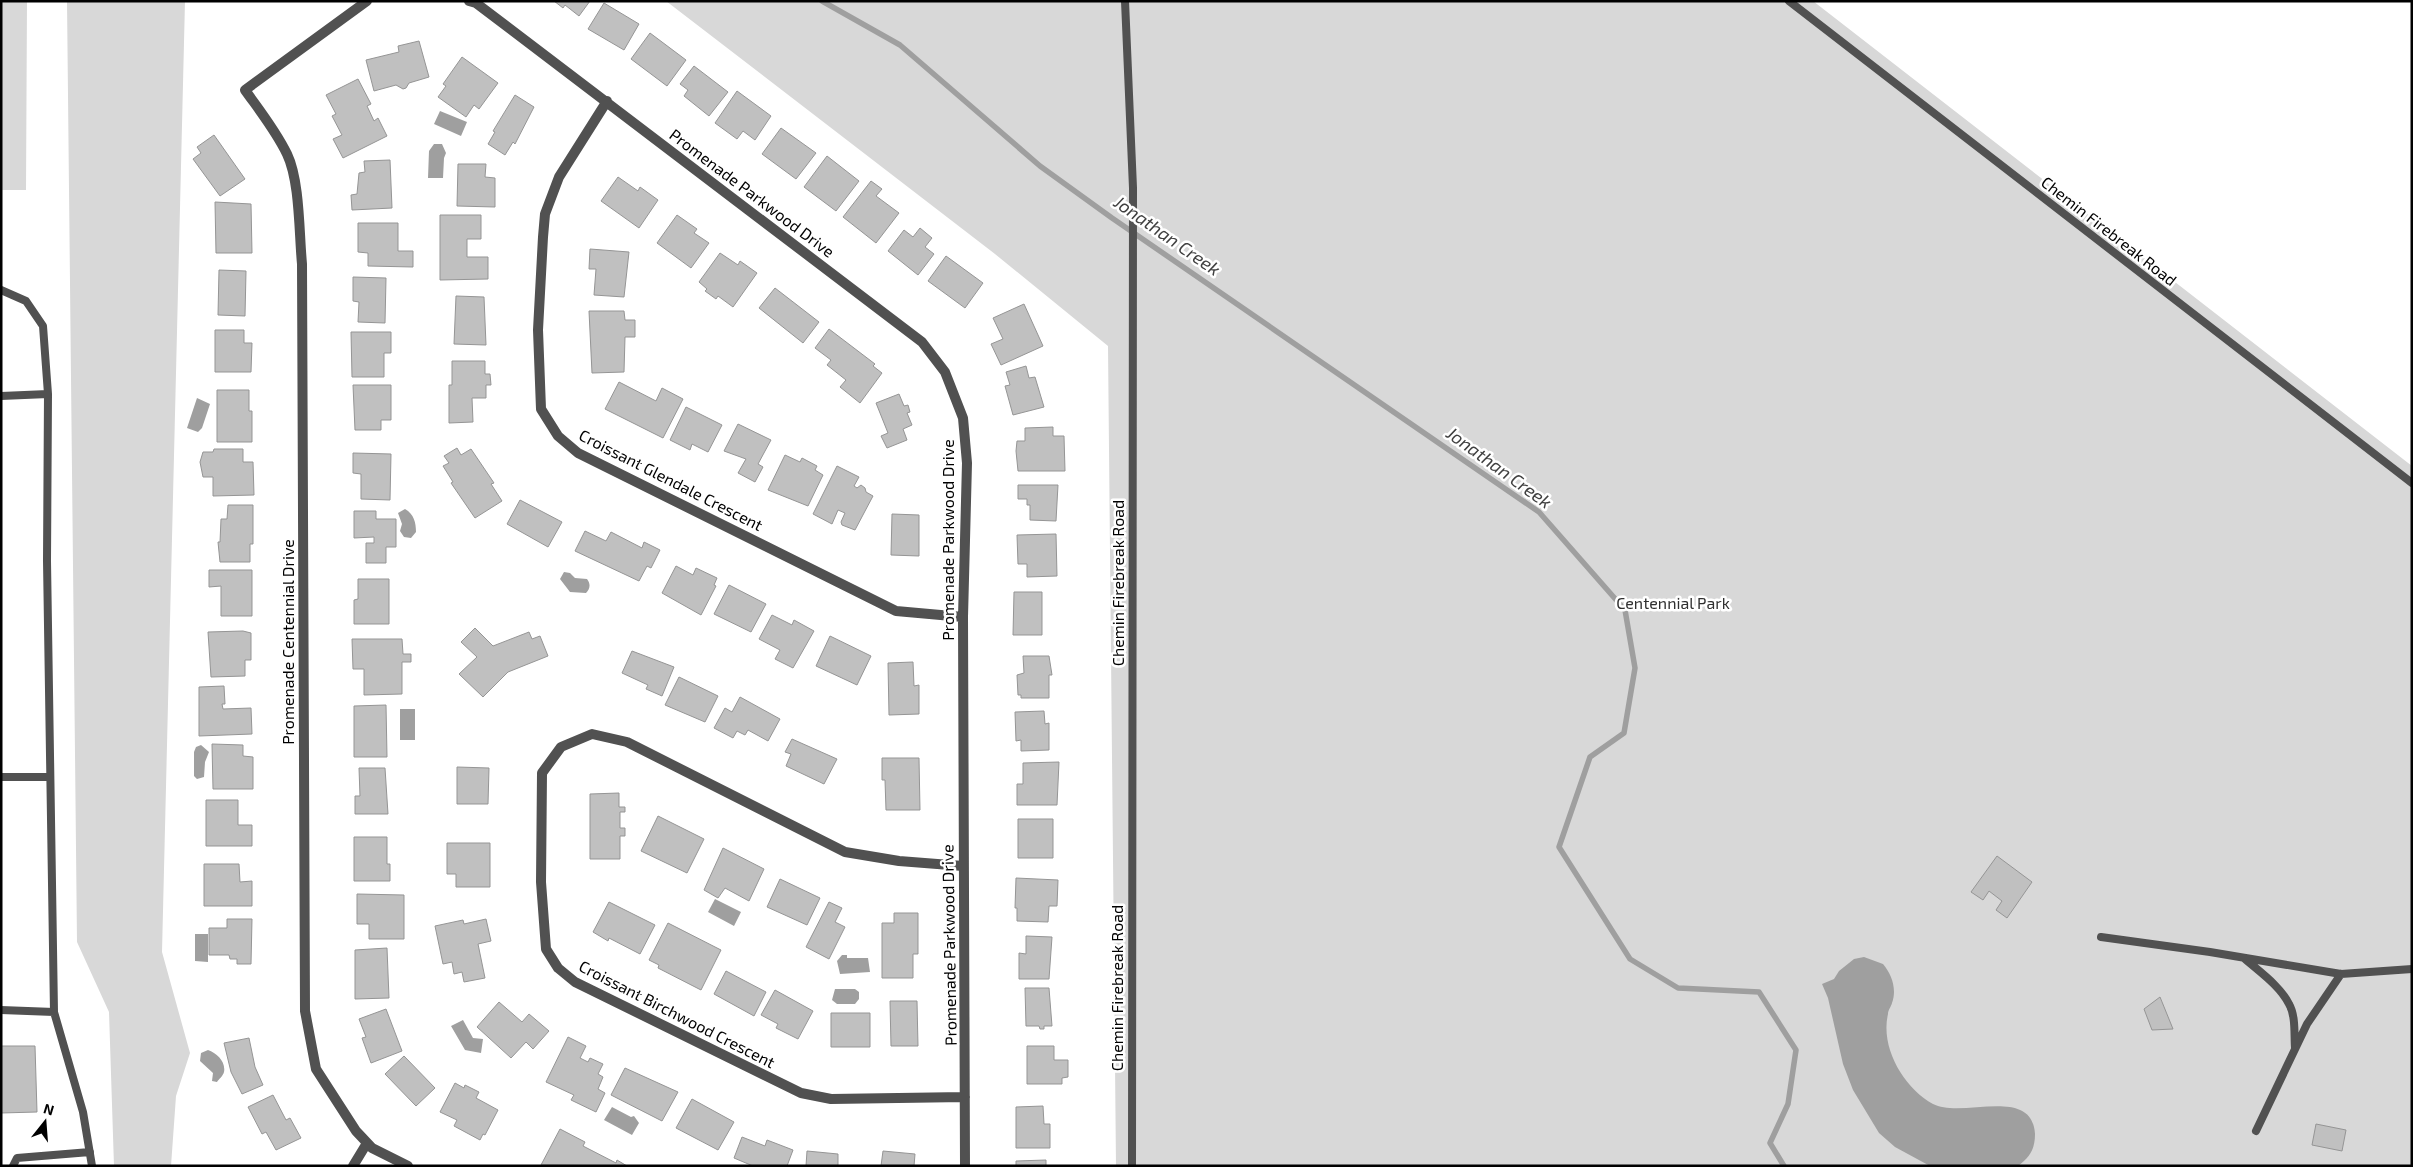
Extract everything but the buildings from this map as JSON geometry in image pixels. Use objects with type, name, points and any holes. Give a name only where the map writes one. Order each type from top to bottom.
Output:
[{"type":"street","name":"Promenade Centennial Drive","points":[[367,1],[245,90],[268,122],[288,155],[296,190],[302,264],[305,1011],[316,1069],[356,1131],[368,1143],[408,1166]]},
{"type":"street","name":"Promenade Parkwood Drive","points":[[469,1],[476,3],[607,101],[922,342],[945,372],[963,418],[966,463],[963,617],[965,1166]]},
{"type":"street","name":"Croissant Glendale Crescent","points":[[607,101],[559,177],[545,214],[538,330],[540,408],[558,436],[578,453],[896,611],[963,617]]},
{"type":"street","name":"Croissant Birchwood Crescent","points":[[963,866],[899,861],[845,852],[627,742],[592,734],[561,747],[542,772],[540,882],[546,949],[558,968],[575,982],[801,1094],[831,1099],[965,1097]]},
{"type":"street","points":[[353,1166],[368,1143]]},
{"type":"lane","name":"Chemin Firebreak Road","points":[[1125,1],[1133,188],[1132,1166]]},
{"type":"lane","name":"Chemin Firebreak Road","points":[[1789,1],[2412,483]]},
{"type":"lane","points":[[1,290],[26,300],[43,326],[48,394],[49,777],[54,1012],[83,1112],[92,1166]]},
{"type":"lane","points":[[1,396],[48,394]]},
{"type":"lane","points":[[1,777],[49,777]]},
{"type":"lane","points":[[2101,937],[2243,957],[2341,974],[2412,970]]},
{"type":"lane","points":[[2243,957],[2272,983],[2290,1005],[2294,1027],[2295,1050]]},
{"type":"lane","points":[[2256,1131],[2307,1024],[2341,974]]},
{"type":"lane","points":[[1,1010],[54,1012]]},
{"type":"lane","points":[[13,1166],[17,1158],[90,1152]]},
{"type":"green space","points":[[1,1],[27,1],[26,190],[1,190]]},
{"type":"green space","points":[[67,1],[185,1],[162,952],[190,1053],[176,1096],[171,1166],[114,1166],[109,1012],[77,942]]},
{"type":"green space","name":"Centennial Park","points":[[666,1],[1813,1],[2412,466],[2412,1166],[1116,1166],[1108,346],[995,254]]},
{"type":"shaded area","points":[[440,111],[467,122],[461,136],[434,124]]},
{"type":"shaded area","points":[[434,144],[442,144],[446,153],[443,178],[428,178],[429,151]]},
{"type":"shaded area","points":[[197,398],[210,404],[202,428],[198,432],[187,428]]},
{"type":"shaded area","points":[[405,509],[411,513],[415,522],[416,532],[411,538],[404,537],[400,531],[402,524],[398,513]]},
{"type":"shaded area","points":[[564,572],[570,573],[575,578],[587,579],[590,586],[586,593],[570,592],[560,579]]},
{"type":"shaded area","points":[[400,709],[415,709],[415,740],[400,740]]},
{"type":"shaded area","points":[[201,745],[209,752],[205,762],[204,777],[197,779],[194,776],[194,752],[196,747]]},
{"type":"shaded area","points":[[715,899],[741,912],[734,926],[708,912]]},
{"type":"shaded area","points":[[195,934],[208,934],[208,962],[195,961]]},
{"type":"shaded area","points":[[842,955],[847,955],[847,958],[868,958],[870,972],[840,974],[837,961]]},
{"type":"shaded area","points":[[1864,957],[1883,964],[1893,982],[1894,993],[1886,1027],[1891,1053],[1904,1077],[1922,1097],[1933,1104],[1946,1108],[1994,1106],[2009,1107],[2022,1111],[2031,1119],[2035,1139],[2031,1152],[2018,1166],[1930,1166],[1895,1147],[1879,1133],[1853,1090],[1843,1064],[1828,998],[1822,984],[1834,979],[1839,971],[1854,959]]},
{"type":"shaded area","points":[[835,989],[855,989],[859,992],[859,999],[855,1004],[837,1004],[832,1000]]},
{"type":"shaded area","points":[[463,1020],[473,1038],[483,1039],[481,1053],[465,1050],[451,1026]]},
{"type":"shaded area","points":[[208,1050],[215,1053],[224,1065],[223,1073],[217,1082],[212,1081],[213,1073],[200,1061],[201,1053]]},
{"type":"shaded area","points":[[612,1107],[631,1117],[634,1116],[639,1123],[632,1135],[604,1120]]},
{"type":"waterway","name":"Jonathan Creek","points":[[822,1],[900,45],[1040,166],[1112,218],[1539,512],[1625,610],[1635,668],[1624,733],[1590,757],[1559,847],[1630,959],[1678,988],[1759,992],[1796,1050],[1788,1104],[1770,1143],[1784,1166]]}]
